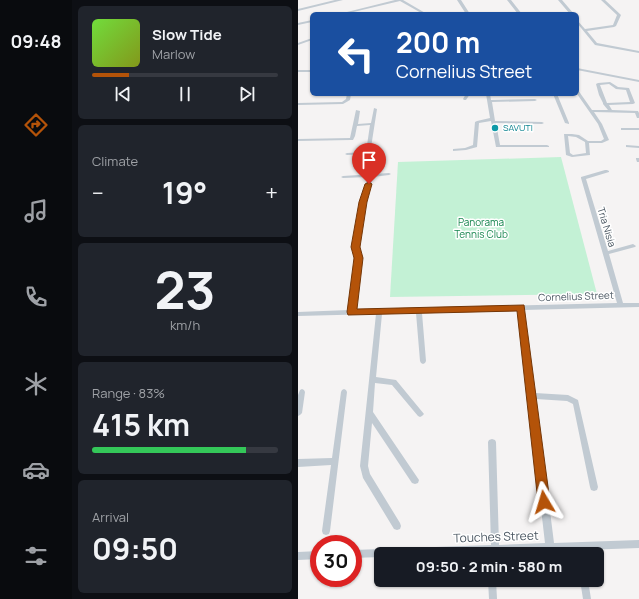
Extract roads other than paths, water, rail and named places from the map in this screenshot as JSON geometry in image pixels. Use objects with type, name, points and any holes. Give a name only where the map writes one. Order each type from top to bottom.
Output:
[{"type":"street","points":[[298,7],[328,0]]},
{"type":"street","points":[[298,10],[341,0]]},
{"type":"street","points":[[349,12],[400,0],[421,12]]},
{"type":"street","points":[[459,0],[467,12]]},
{"type":"street","points":[[510,0],[519,12]]},
{"type":"street","points":[[560,0],[570,12]]},
{"type":"street","points":[[584,30],[610,28],[614,26],[619,15],[603,0]]},
{"type":"street","points":[[298,24],[310,21]]},
{"type":"street","points":[[579,24],[599,45],[639,52]]},
{"type":"street","points":[[298,44],[310,40]]},
{"type":"street","points":[[579,69],[639,81]]},
{"type":"street","points":[[298,71],[310,71]]},
{"type":"street","points":[[605,104],[634,103],[627,89],[617,88],[610,83],[599,83],[597,85],[605,104],[611,112]]},
{"type":"street","points":[[579,94],[592,111],[604,131],[607,140],[602,142],[587,142],[577,136],[565,136],[568,154],[570,156],[587,155],[587,142]]},
{"type":"street","points":[[298,104],[343,103],[348,100],[349,96]]},
{"type":"street","points":[[488,96],[497,143],[500,147],[547,146]]},
{"type":"street","points":[[556,96],[567,123]]},
{"type":"street","points":[[489,101],[535,100]]},
{"type":"street","points":[[347,154],[368,152],[375,109]]},
{"type":"street","points":[[298,140],[351,139],[354,136],[358,111]]},
{"type":"street","points":[[592,111],[636,112],[639,117]]},
{"type":"street","points":[[456,150],[466,150],[475,146],[478,122],[494,121],[542,123]]},
{"type":"street","points":[[355,125],[373,124]]},
{"type":"street","points":[[623,129],[639,129]]},
{"type":"street","points":[[628,146],[639,147]]},
{"type":"street","name":"Tria Nisia","points":[[607,171],[583,178],[620,305]]},
{"type":"street","points":[[343,177],[389,174]]},
{"type":"street","points":[[352,312],[358,258],[356,247],[363,202],[371,175]]},
{"type":"street","points":[[606,253],[633,246]]},
{"type":"street","name":"Cornelius Street","points":[[298,314],[639,305]]},
{"type":"street","points":[[521,308],[550,547]]},
{"type":"street","points":[[419,310],[423,361]]},
{"type":"street","points":[[379,312],[364,471],[397,526]]},
{"type":"street","points":[[372,380],[394,382],[420,414]]},
{"type":"street","points":[[298,413],[302,392]]},
{"type":"street","points":[[326,531],[344,392]]},
{"type":"street","points":[[531,396],[568,398],[576,402],[594,487]]},
{"type":"street","points":[[370,414],[415,480]]},
{"type":"street","points":[[491,547],[492,442]]},
{"type":"street","points":[[298,463],[335,461]]},
{"type":"street","name":"Touches Street","points":[[550,547],[639,544]]},
{"type":"street","name":"Touches Street","points":[[362,554],[374,554]]},
{"type":"street","points":[[298,556],[310,555]]},
{"type":"street","points":[[492,587],[493,599]]},
{"type":"street","points":[[585,587],[587,599]]},
{"type":"place","name":"SAVUTI","points":[[495,128]]},
{"type":"park label","name":"Panorama Tennis Club","points":[[481,228]]}]
